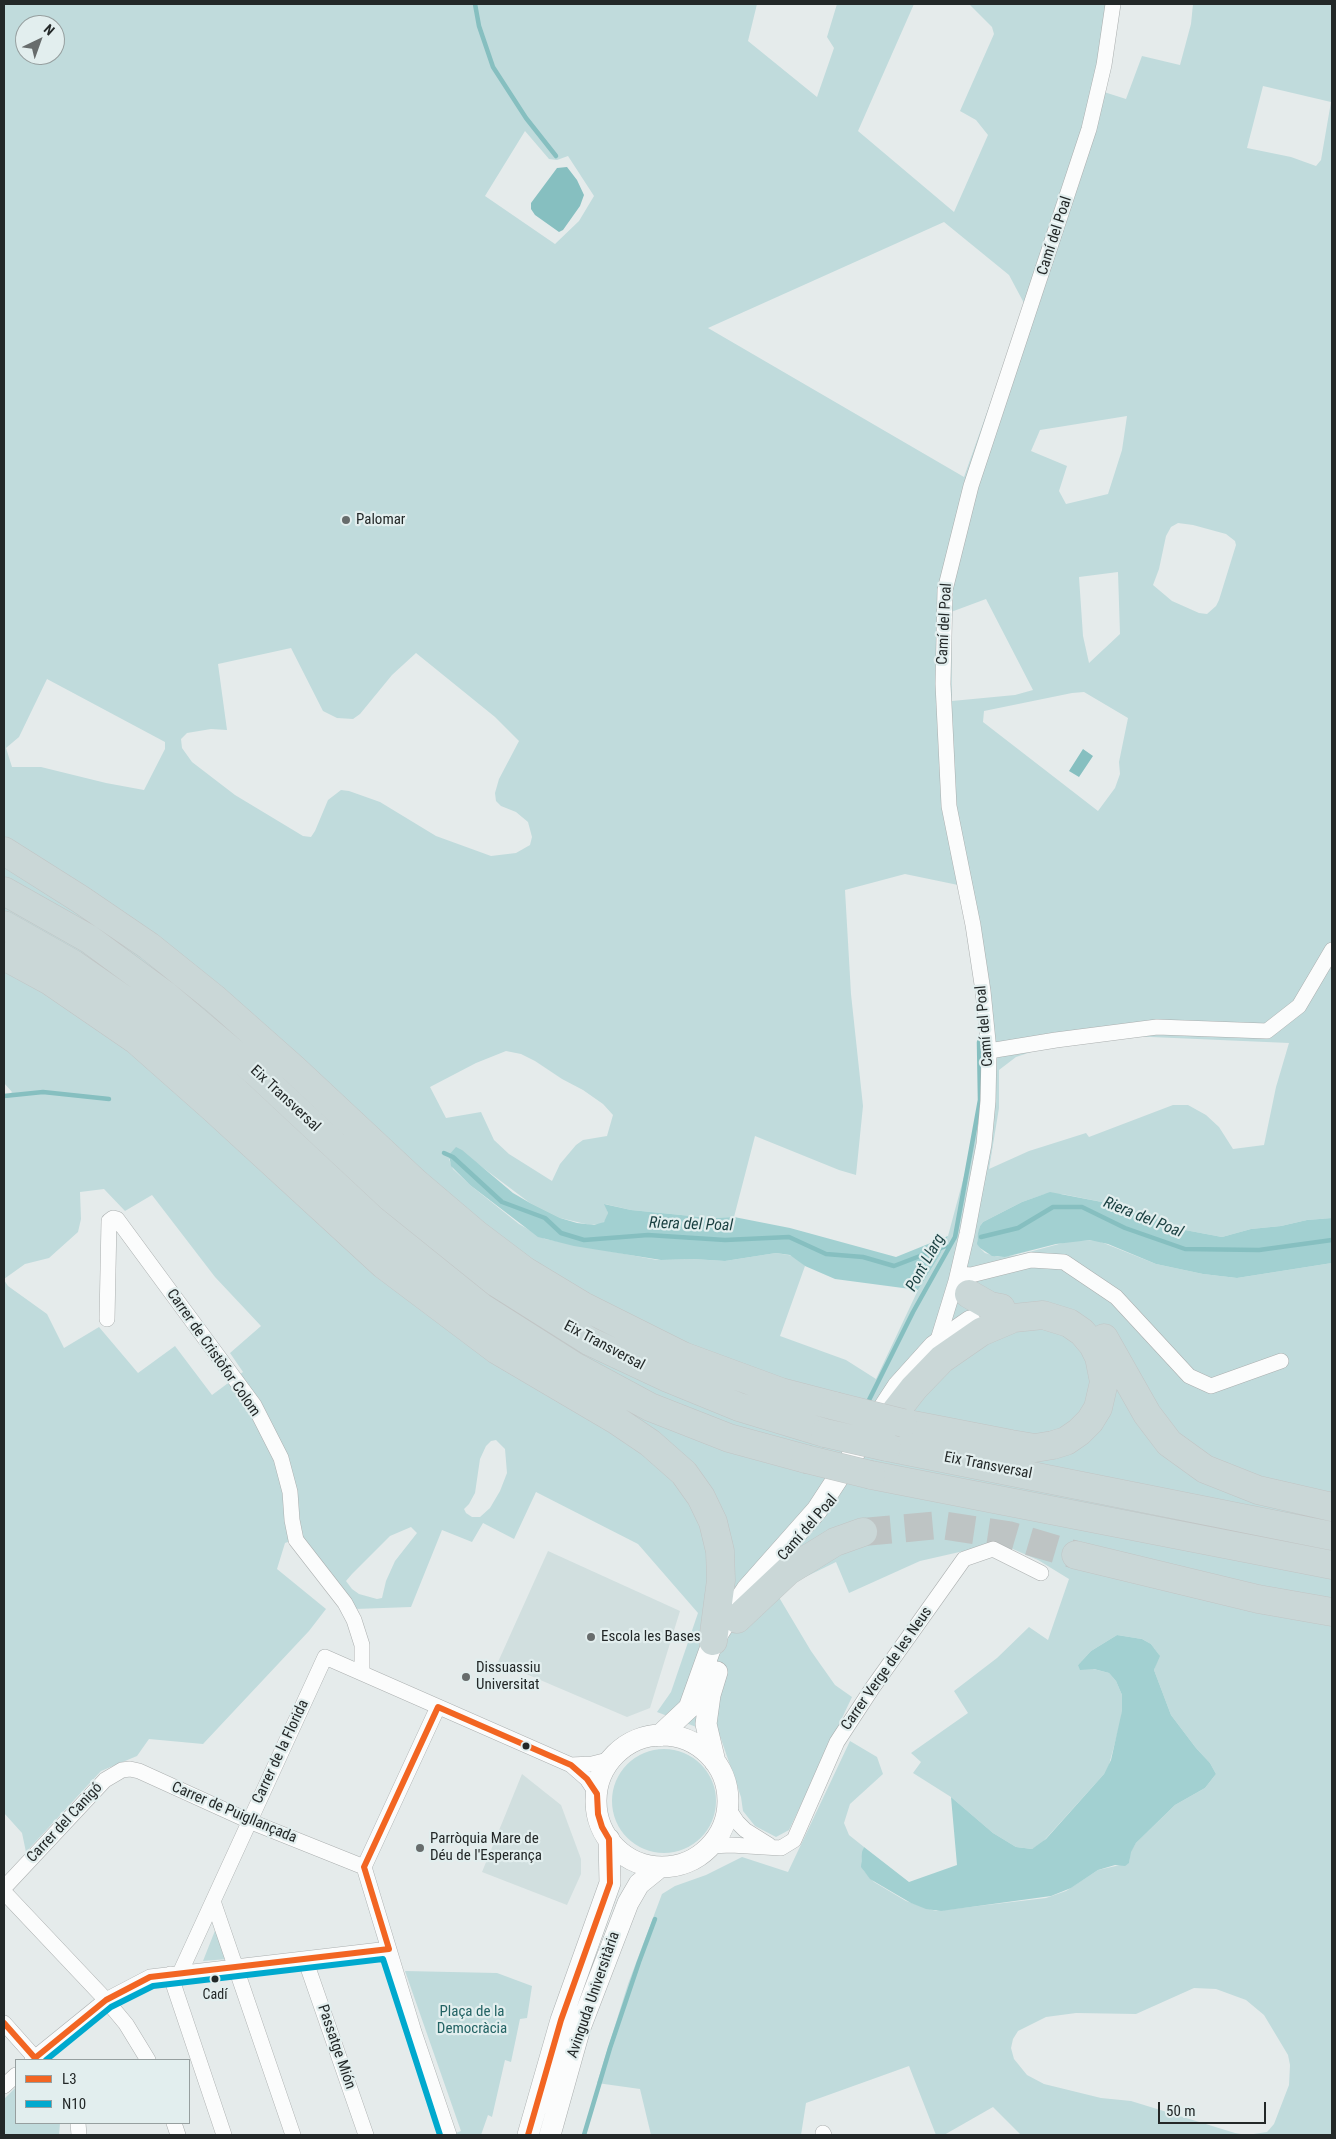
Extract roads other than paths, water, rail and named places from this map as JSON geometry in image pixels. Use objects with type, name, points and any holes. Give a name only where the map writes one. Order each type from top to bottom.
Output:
[{"type":"highway","points":[[4,851],[80,898],[149,946],[215,999],[294,1069],[416,1183],[476,1234],[525,1271],[583,1306],[683,1356],[781,1392],[835,1406],[900,1417],[1019,1446],[1035,1448],[1066,1441],[1090,1422],[1098,1408],[1104,1382],[1099,1357],[1093,1345],[1082,1332],[1069,1322],[1042,1315],[1014,1318],[981,1332],[942,1360],[914,1388],[900,1417]]},
{"type":"highway","name":"Eix Transversal","points":[[4,891],[89,939],[165,995],[256,1072],[390,1197],[497,1283],[589,1342],[668,1378],[739,1407],[825,1433],[1332,1536]]},
{"type":"highway","name":"Eix Transversal","points":[[4,925],[73,964],[149,1017],[235,1091],[373,1220],[481,1307],[574,1366],[650,1407],[729,1438],[871,1475],[1332,1565]]},
{"type":"highway","points":[[4,956],[50,981],[136,1040],[214,1109],[384,1266],[497,1350],[616,1420],[650,1443],[684,1473],[701,1497],[713,1522],[720,1552],[721,1580],[713,1642]]},
{"type":"highway","points":[[961,1283],[990,1306],[1001,1308]]},
{"type":"highway","points":[[970,1321],[1014,1304],[1045,1301],[1080,1315],[1103,1336],[1147,1414],[1168,1442],[1205,1469],[1258,1490],[1332,1506]]},
{"type":"highway","points":[[737,1619],[788,1571],[835,1542],[862,1532]]},
{"type":"highway","points":[[1076,1556],[1258,1599],[1332,1612]]},
{"type":"street","name":"Camí del Poal","points":[[937,1343],[961,1283],[965,1241],[984,1144],[988,1101],[989,1051],[983,991],[973,925],[949,806],[943,684],[945,590],[971,486],[1089,129],[1104,65],[1113,4]]},
{"type":"street","points":[[989,1051],[1157,1027],[1266,1031],[1300,1006],[1332,950]]},
{"type":"street","name":"Carrer de Cristòfor Colom","points":[[107,1319],[109,1221],[113,1218],[117,1219],[254,1405],[281,1458],[290,1492],[296,1540],[340,1596],[354,1620],[362,1646],[362,1672]]},
{"type":"street","points":[[961,1283],[971,1275],[1031,1260],[1064,1262],[1116,1297],[1189,1376],[1211,1386],[1281,1361]]},
{"type":"street","name":"Camí del Poal","points":[[715,1762],[706,1724],[707,1711],[710,1695],[727,1641],[737,1619],[760,1584],[833,1501],[900,1417],[902,1393],[915,1376],[940,1351],[962,1333],[970,1321],[972,1311],[961,1283]]},
{"type":"street","name":"Camí del Poal","points":[[659,1736],[689,1708],[713,1642],[747,1589],[826,1497],[898,1386],[916,1363],[937,1343],[970,1321]]},
{"type":"street","name":"Carrer Verge de les Neus","points":[[710,1846],[731,1844],[781,1848],[794,1840],[837,1742],[964,1559],[993,1548],[1041,1572]]},
{"type":"street","name":"Carrer de la Florida","points":[[175,1974],[213,1901],[324,1657],[362,1672]]},
{"type":"street","points":[[362,1672],[570,1765],[587,1779],[597,1794]]},
{"type":"street","points":[[438,1707],[364,1867],[449,2135]]},
{"type":"street","points":[[728,1802],[724,1823],[710,1846],[699,1856],[687,1862],[674,1866],[660,1867],[631,1859],[609,1839],[602,1827],[598,1814],[597,1794],[604,1771],[612,1759],[633,1742],[659,1736],[687,1740],[699,1747],[715,1762],[724,1778],[731,1813],[738,1822],[745,1830],[773,1848]]},
{"type":"street","points":[[570,1765],[592,1764],[612,1759]]},
{"type":"street","name":"Carrer de Puigllançada","points":[[105,1780],[122,1770],[139,1771],[249,1821],[364,1867]]},
{"type":"street","name":"Carrer del Canigó","points":[[4,1888],[105,1780]]},
{"type":"street","name":"Avinguda Universitària","points":[[528,2135],[561,2020],[610,1882],[609,1839]]},
{"type":"street","name":"Avinguda Universitària","points":[[550,2135],[580,2028],[624,1911],[640,1884],[660,1867]]},
{"type":"street","points":[[4,1892],[106,2000],[126,2024],[147,2059]]},
{"type":"street","points":[[213,1901],[293,2135]]},
{"type":"street","points":[[36,2059],[106,2000],[150,1977],[389,1949]]},
{"type":"street","name":"Passatge Mión","points":[[305,1959],[366,2135]]},
{"type":"street","points":[[175,1974],[224,2135]]},
{"type":"street","points":[[4,2023],[34,2059]]},
{"type":"street","points":[[4,2086],[15,2076]]},
{"type":"waterway","points":[[475,4],[479,26],[493,67],[526,118],[556,156]]},
{"type":"waterway","name":"Pont Llarg","points":[[867,1404],[913,1312],[955,1237],[980,1100],[979,1042]]},
{"type":"waterway","points":[[4,1096],[43,1092],[109,1099]]},
{"type":"waterway","name":"Riera del Poal","points":[[444,1153],[453,1157],[502,1202],[545,1218],[561,1233],[584,1240],[648,1235],[725,1240],[789,1237],[826,1254],[863,1257],[894,1266],[946,1246]]},
{"type":"waterway","name":"Riera del Poal","points":[[981,1237],[1018,1228],[1053,1207],[1082,1207],[1125,1228],[1185,1249],[1259,1250],[1332,1240]]},
{"type":"waterway","points":[[584,2135],[610,2048],[655,1919]]},
{"type":"tunnel","points":[[863,1532],[940,1525],[1008,1535],[1076,1555]]},
{"type":"place","name":"Palomar","points":[[346,520]]},
{"type":"place","name":"Escola les Bases","points":[[591,1637]]},
{"type":"place","name":"Dissuassiu Universitat","points":[[466,1677]]},
{"type":"place","name":"Parròquia Mare de Déu de l'Esperança","points":[[420,1848]]},
{"type":"place","name":"Cadí","points":[[215,1979]]},
{"type":"park label","name":"Plaça de la Democràcia","points":[[472,2020]]}]
